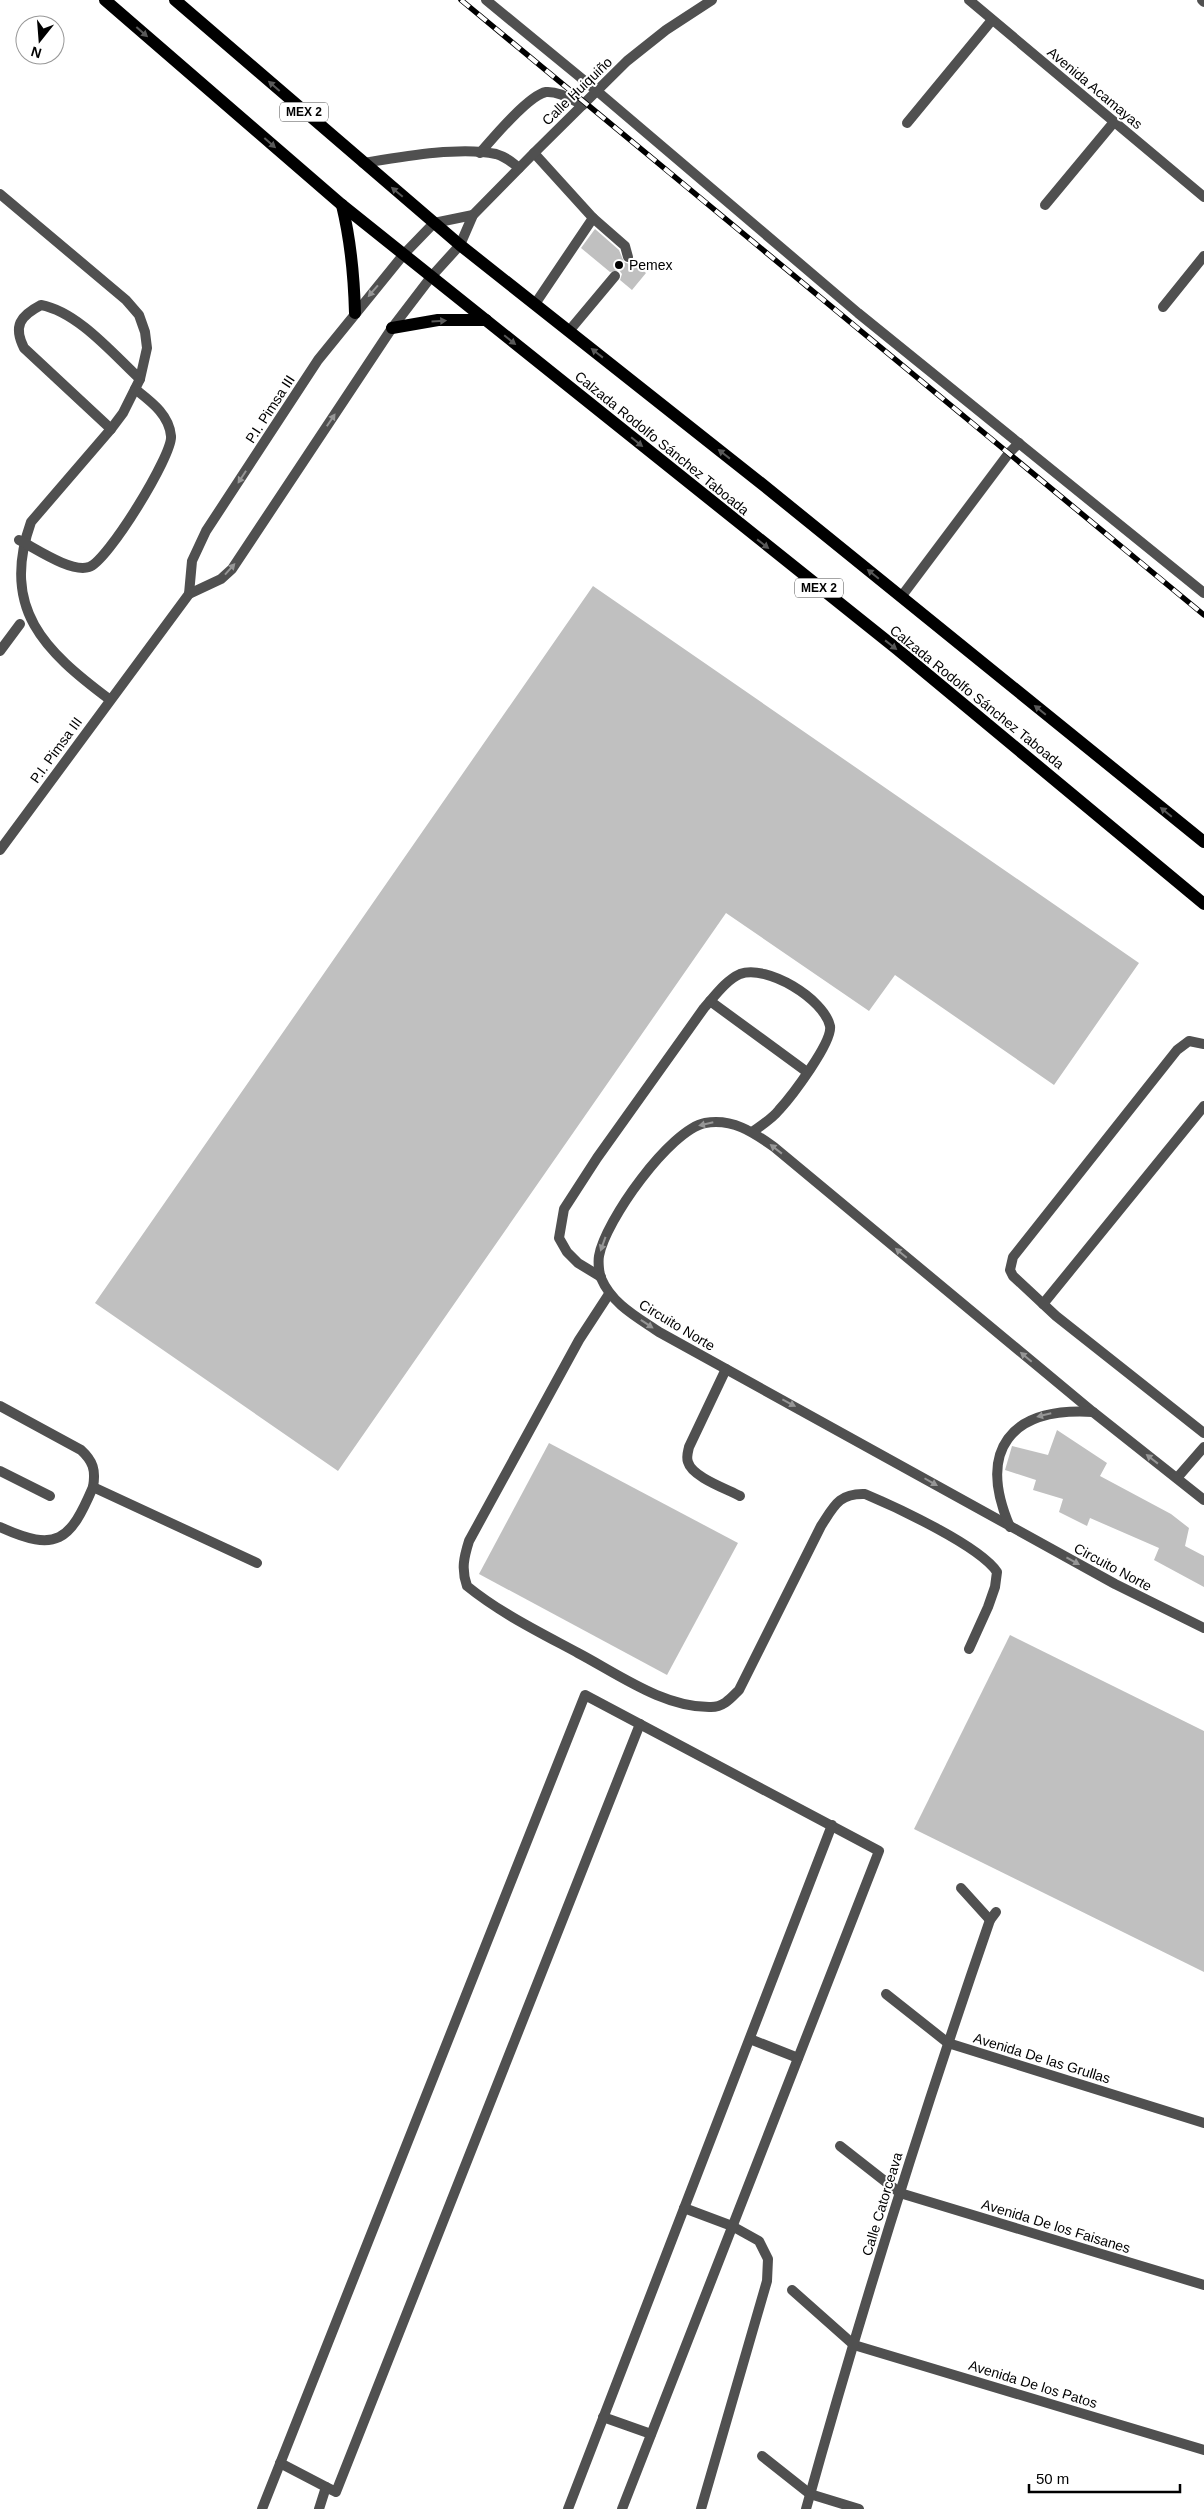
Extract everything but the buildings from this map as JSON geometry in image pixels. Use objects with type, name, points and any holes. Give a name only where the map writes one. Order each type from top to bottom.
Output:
[{"type":"main road","name":"Calzada Rodolfo Sánchez Taboada","points":[[105,0],[342,205],[896,649],[1204,904]]},
{"type":"main road","name":"MEX 2","points":[[175,0],[434,224],[1204,842]]},
{"type":"main road","points":[[342,205],[353,258],[354,312]]},
{"type":"main road","points":[[392,328],[438,320],[486,320]]},
{"type":"street","points":[[486,0],[597,91],[858,313],[1204,593]]},
{"type":"street","name":"Calle Huiquiño","points":[[431,277],[460,245],[473,215],[534,153],[628,61],[666,30],[712,0]]},
{"type":"street","name":"Avenida Acamayas","points":[[968,0],[1204,197]]},
{"type":"street","points":[[907,123],[992,20]]},
{"type":"street","points":[[480,153],[524,106],[545,92],[559,94],[583,105]]},
{"type":"street","points":[[1044,205],[1114,122]]},
{"type":"street","points":[[363,163],[403,157],[480,153],[497,154],[510,159],[520,168]]},
{"type":"street","points":[[534,153],[593,218],[625,246],[628,257]]},
{"type":"street","points":[[0,194],[126,300],[139,315],[146,332],[146,348],[138,384],[123,413],[46,503],[19,540],[12,559]]},
{"type":"street","points":[[404,254],[434,224],[473,215]]},
{"type":"street","points":[[535,304],[593,218]]},
{"type":"street","name":"P.I. Pimsa III","points":[[189,594],[192,561],[202,540],[318,360],[354,312],[404,254]]},
{"type":"street","points":[[1163,307],[1204,256]]},
{"type":"street","points":[[569,331],[615,276]]},
{"type":"street","name":"P.I. Pimsa III","points":[[0,850],[109,699],[189,594],[221,579],[232,569],[392,328],[431,277]]},
{"type":"street","points":[[19,540],[49,556],[76,567],[90,567],[102,556],[155,476],[166,456],[171,438],[168,424],[161,411],[138,384],[76,322],[57,310],[41,305],[28,312],[20,323],[18,335],[24,348],[111,428]]},
{"type":"street","points":[[901,597],[1009,453],[1019,444]]},
{"type":"street","points":[[16,610],[20,624],[47,650],[109,699]]},
{"type":"street","points":[[0,651],[20,624]]},
{"type":"street","points":[[601,1277],[578,1263],[567,1252],[559,1238],[564,1209],[636,1101],[710,1001],[723,986],[739,975],[751,972],[774,976],[808,998],[823,1012],[830,1027],[828,1040],[780,1110],[752,1132]]},
{"type":"street","points":[[710,1001],[807,1072]]},
{"type":"street","points":[[1204,1044],[1189,1041],[1176,1050],[1013,1258],[1010,1270],[1013,1276],[1043,1304],[1204,1434]]},
{"type":"street","points":[[1043,1304],[1204,1106]]},
{"type":"street","name":"Circuito Norte","points":[[1204,1500],[1093,1412],[782,1153],[752,1132],[731,1123],[718,1122],[703,1124],[687,1130],[648,1170],[615,1218],[598,1257],[601,1277],[610,1294],[626,1310],[659,1332],[1010,1527],[1115,1584],[1204,1628]]},
{"type":"street","points":[[610,1294],[579,1340],[469,1541],[462,1573],[467,1586],[478,1595],[547,1637],[637,1685],[670,1699],[713,1707],[727,1703],[739,1690],[821,1526],[833,1508],[843,1497],[854,1493],[865,1494],[938,1530],[990,1561],[997,1572],[995,1587],[969,1649]]},
{"type":"street","points":[[726,1369],[689,1447],[687,1457],[688,1464],[700,1476],[740,1496]]},
{"type":"street","points":[[0,1406],[81,1450],[90,1459],[94,1468],[93,1487],[72,1528],[63,1536],[52,1541],[28,1538],[0,1527]]},
{"type":"street","points":[[1010,1527],[1000,1503],[996,1484],[997,1467],[1011,1435],[1020,1426],[1038,1416],[1071,1411],[1093,1412]]},
{"type":"street","points":[[1177,1478],[1204,1447]]},
{"type":"street","points":[[0,1471],[50,1496]]},
{"type":"street","points":[[93,1487],[258,1563]]},
{"type":"street","points":[[262,2509],[585,1695],[879,1851],[622,2509]]},
{"type":"street","points":[[280,2464],[336,2492],[640,1724]]},
{"type":"street","points":[[568,2509],[832,1826]]},
{"type":"street","name":"Calle Catorceava","points":[[806,2509],[900,2193],[948,2043],[993,1916],[962,1888]]},
{"type":"street","name":"Avenida De las Grullas","points":[[886,1994],[948,2043],[1204,2123]]},
{"type":"street","points":[[750,2039],[798,2058]]},
{"type":"street","points":[[840,2146],[900,2193]]},
{"type":"street","name":"Avenida De los Faisanes","points":[[900,2193],[1204,2285]]},
{"type":"street","points":[[684,2208],[732,2226],[759,2241],[768,2259],[768,2281],[701,2509]]},
{"type":"street","points":[[792,2290],[854,2345]]},
{"type":"street","name":"Avenida De los Patos","points":[[854,2345],[1204,2450]]},
{"type":"street","points":[[603,2417],[651,2434]]},
{"type":"street","points":[[762,2456],[810,2494],[859,2509]]},
{"type":"street","points":[[318,2509],[326,2487]]},
{"type":"railway","points":[[461,0],[1204,615]]},
{"type":"place","name":"Pemex","points":[[619,265]]}]
